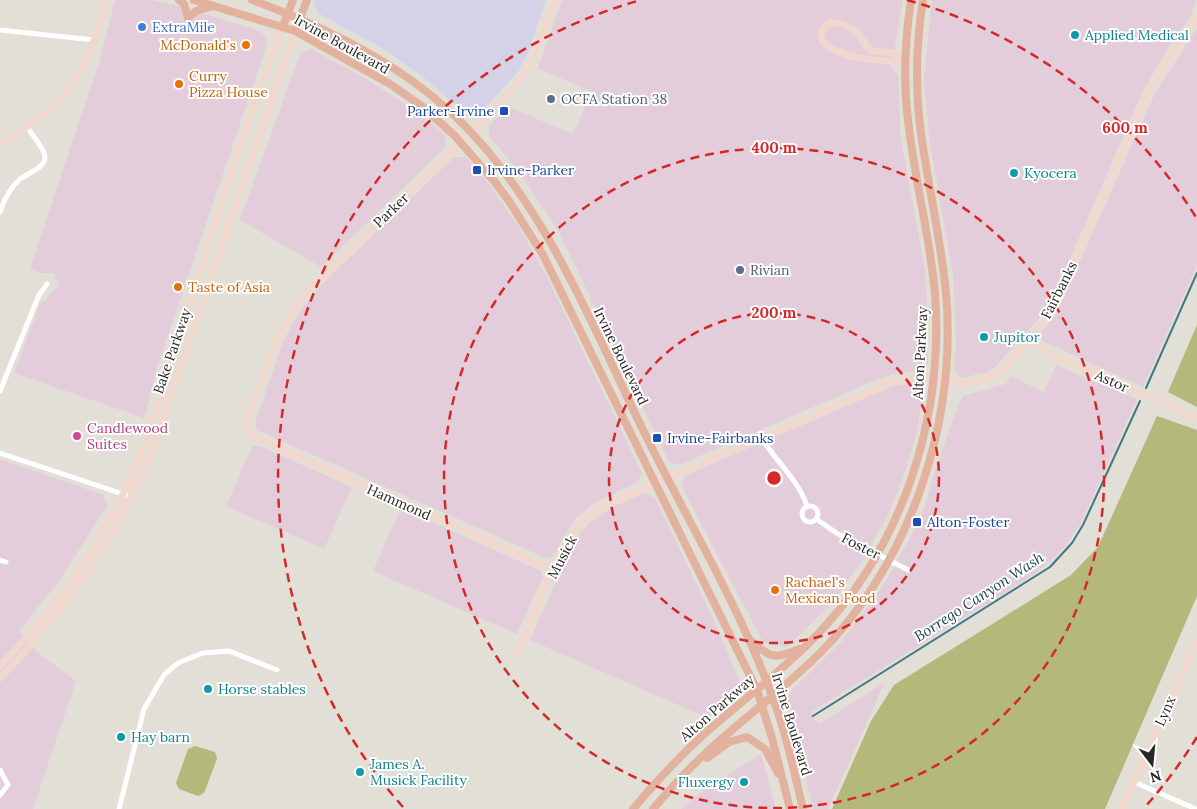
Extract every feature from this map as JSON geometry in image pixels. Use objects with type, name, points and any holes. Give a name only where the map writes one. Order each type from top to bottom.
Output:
[{"type":"main road","points":[[179,0],[184,4],[188,18],[196,11],[214,6]]},
{"type":"main road","name":"Irvine Boulevard","points":[[194,0],[295,31],[390,84],[423,107],[461,143],[509,201],[543,255],[757,690],[763,705],[790,809]]},
{"type":"main road","name":"Irvine Boulevard","points":[[252,0],[300,18],[349,41],[395,68],[436,99],[472,133],[525,201],[555,249],[666,478],[748,638],[773,696],[803,809]]},
{"type":"main road","name":"Bake Parkway","points":[[283,26],[293,0]]},
{"type":"main road","name":"Bake Parkway","points":[[295,31],[307,0]]},
{"type":"main road","name":"Alton Parkway","points":[[633,809],[681,756],[805,647],[842,606],[877,554],[912,478],[928,419],[934,380],[936,337],[935,295],[908,120],[906,59],[911,0]]},
{"type":"main road","name":"Alton Parkway","points":[[653,809],[707,752],[815,658],[837,634],[861,602],[888,559],[905,525],[924,478],[938,427],[945,382],[948,342],[947,300],[921,133],[917,62],[923,0]]},
{"type":"main road","points":[[748,638],[772,657],[782,656],[805,647]]},
{"type":"main road","points":[[681,778],[729,742],[747,737],[765,748],[786,792]]},
{"type":"street","points":[[0,145],[52,108],[71,87],[84,65],[106,0]]},
{"type":"street","name":"Parker","points":[[248,430],[246,421],[277,339],[300,299],[472,133],[507,96],[528,68],[555,0]]},
{"type":"street","name":"Fairbanks","points":[[666,478],[893,382],[908,379],[974,382],[995,375],[1006,367],[1052,310],[1152,84],[1197,16]]},
{"type":"street","points":[[906,59],[896,62],[852,57],[824,44],[820,35],[828,24],[842,24],[858,34],[871,51],[895,53],[917,62]]},
{"type":"street","name":"Bake Parkway","points":[[0,665],[46,614],[78,572],[123,493],[152,422],[221,204],[283,26]]},
{"type":"street","points":[[0,30],[94,40]]},
{"type":"street","name":"Bake Parkway","points":[[0,678],[30,647],[84,581],[132,497],[152,452],[295,31]]},
{"type":"street","points":[[0,212],[9,192],[20,179],[41,166],[45,160],[45,154],[26,126]]},
{"type":"street","points":[[0,391],[39,295],[47,284]]},
{"type":"street","name":"Astor","points":[[1029,340],[1047,352],[1197,418]]},
{"type":"street","name":"Hammond","points":[[248,430],[254,437],[554,570]]},
{"type":"street","points":[[761,437],[771,453],[801,489],[807,506]]},
{"type":"street","points":[[0,453],[132,497]]},
{"type":"street","name":"Musick","points":[[518,653],[554,570],[573,534],[583,522],[609,503],[666,478]]},
{"type":"street","points":[[807,506],[813,506],[818,510],[816,519],[810,521],[804,518],[803,511],[807,506]]},
{"type":"street","name":"Foster","points":[[816,519],[838,534],[908,570]]},
{"type":"street","name":"Lynx","points":[[1122,809],[1197,641]]},
{"type":"street","points":[[119,809],[144,709],[164,675],[178,663],[204,654],[229,652],[277,670]]},
{"type":"street","points":[[0,770],[8,784],[0,795]]},
{"type":"street","points":[[1134,782],[1196,809]]},
{"type":"shaded area","points":[[115,0],[152,0],[179,6],[183,10],[198,15],[204,14],[261,31],[268,42],[158,365],[144,418],[14,373],[40,304],[59,286],[54,273],[40,273],[30,269],[98,66]]},
{"type":"shaded area","points":[[316,0],[546,0],[528,53],[518,72],[477,116],[466,116],[430,82],[387,51],[318,13],[314,4]]},
{"type":"shaded area","points":[[562,0],[903,0],[891,68],[898,75],[900,134],[925,270],[928,365],[920,372],[901,372],[878,379],[679,465],[669,462],[558,230],[517,169],[489,136],[489,125],[509,107],[573,134],[592,92],[538,68]]},
{"type":"shaded area","points":[[932,0],[1197,0],[1190,18],[1172,42],[1144,89],[1049,307],[996,366],[987,372],[961,378],[954,368],[956,344],[953,274],[929,137],[924,80]]},
{"type":"shaded area","points":[[1197,28],[1197,265],[1143,387],[1043,341],[1041,333],[1056,315],[1155,93]]},
{"type":"shaded area","points":[[311,49],[366,79],[411,108],[445,135],[446,147],[321,267],[240,220],[300,54]]},
{"type":"shaded area","points":[[454,157],[466,157],[492,188],[520,229],[547,277],[642,473],[638,482],[593,504],[574,520],[553,556],[546,558],[257,430],[255,423],[284,339],[302,308],[321,285]]},
{"type":"shaded area","points":[[1056,365],[1137,399],[1080,525],[1062,550],[1035,574],[811,712],[818,725],[885,682],[828,809],[813,809],[788,701],[790,692],[841,642],[891,573],[922,515],[936,468],[958,405],[963,396],[1006,384],[1010,376],[1044,392]]},
{"type":"shaded area","points":[[917,384],[923,395],[917,431],[903,478],[888,515],[862,561],[830,605],[787,647],[763,642],[681,485],[684,476],[893,386]]},
{"type":"shaded area","points":[[253,445],[262,447],[352,487],[324,549],[226,506]]},
{"type":"shaded area","points":[[0,459],[103,495],[107,506],[59,581],[19,631],[36,651],[76,681],[33,809],[0,809]]},
{"type":"shaded area","points":[[644,493],[655,498],[718,629],[741,685],[739,693],[708,718],[530,640],[571,547],[580,533],[595,518],[613,507]]},
{"type":"shaded area","points":[[401,508],[541,571],[543,577],[517,634],[373,571]]},
{"type":"shaded area","points":[[761,754],[776,809],[681,809],[704,790]]},
{"type":"green space","points":[[1197,325],[1197,407],[1168,392]]},
{"type":"green space","points":[[1157,416],[1197,430],[1197,596],[1105,809],[832,809],[871,721],[894,685],[1071,575],[1098,547]]},
{"type":"green space","points":[[195,746],[215,752],[217,759],[204,793],[198,796],[179,789],[176,783],[188,749]]},
{"type":"waterway","name":"Borrego Canyon Wash","points":[[1146,388],[1197,273]]},
{"type":"waterway","name":"Borrego Canyon Wash","points":[[813,716],[1050,567],[1072,543],[1083,525],[1140,401]]},
{"type":"place","name":"ExtraMile","points":[[142,27]]},
{"type":"place","name":"Applied Medical","points":[[1075,35]]},
{"type":"place","name":"McDonald's","points":[[246,45]]},
{"type":"place","name":"Curry Pizza House","points":[[179,84]]},
{"type":"place","name":"OCFA Station 38","points":[[551,99]]},
{"type":"place","name":"Parker-Irvine","points":[[504,111]]},
{"type":"place","name":"Irvine-Parker","points":[[477,170]]},
{"type":"place","name":"Kyocera","points":[[1014,173]]},
{"type":"place","name":"Rivian","points":[[740,270]]},
{"type":"place","name":"Taste of Asia","points":[[178,287]]},
{"type":"place","name":"Jupitor","points":[[984,337]]},
{"type":"place","name":"Candlewood Suites","points":[[77,436]]},
{"type":"place","name":"Irvine-Fairbanks","points":[[657,438]]},
{"type":"place","name":"Alton-Foster","points":[[917,522]]},
{"type":"place","name":"Rachael's Mexican Food","points":[[775,590]]},
{"type":"place","name":"Horse stables","points":[[208,689]]},
{"type":"place","name":"Hay barn","points":[[121,737]]},
{"type":"place","name":"James A. Musick Facility","points":[[360,772]]},
{"type":"place","name":"Fluxergy","points":[[744,782]]}]
